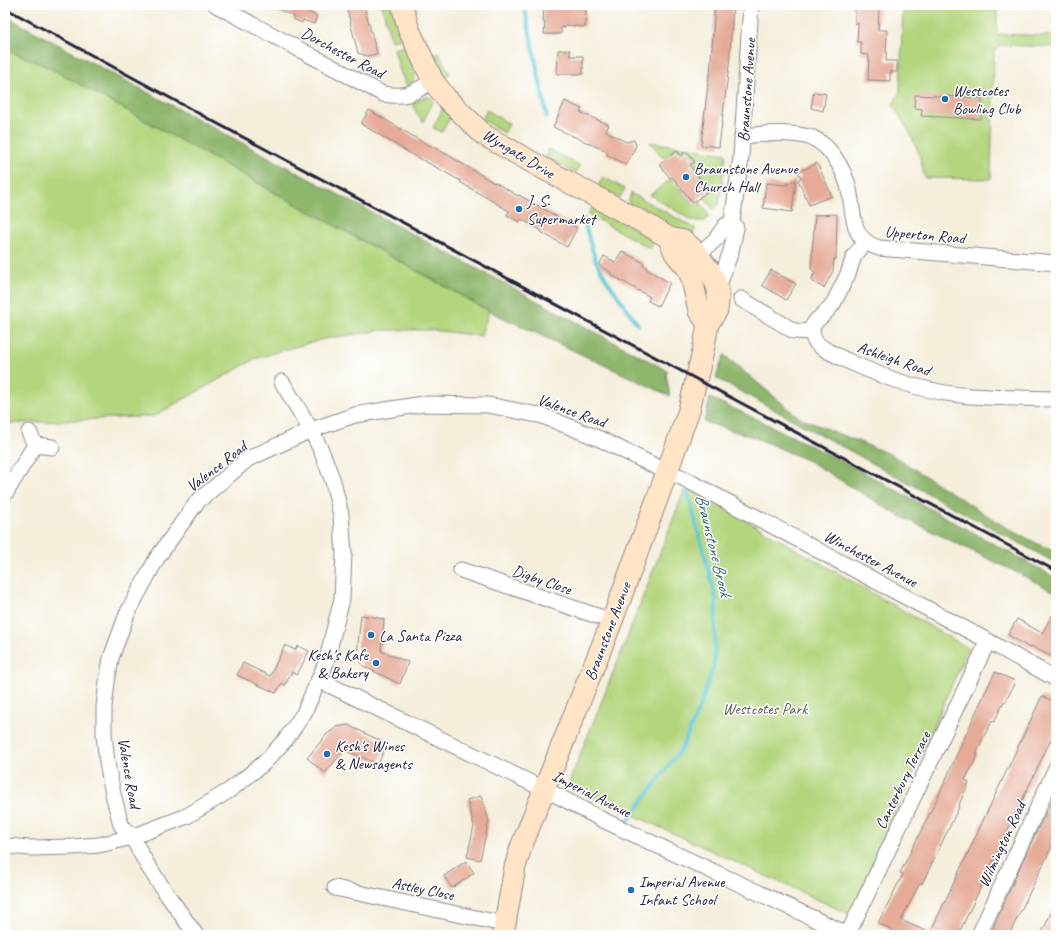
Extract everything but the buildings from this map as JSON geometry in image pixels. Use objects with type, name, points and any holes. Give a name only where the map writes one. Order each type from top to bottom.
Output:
[{"type":"street","name":"Dorchester Road","points":[[216,5],[383,94],[397,96],[408,95],[433,81]]},
{"type":"street","name":"Wyngate Drive","points":[[402,5],[409,30],[433,81],[446,98],[484,135],[669,238],[684,242],[694,250],[696,263]]},
{"type":"street","name":"Braunstone Avenue","points":[[503,929],[515,867],[521,847],[612,621],[667,472],[689,410],[708,324],[717,310],[718,288],[731,252],[736,228],[732,222],[741,156],[751,5]]},
{"type":"street","name":"Upperton Road","points":[[742,136],[785,133],[810,137],[820,142],[842,169],[847,183],[854,226],[859,235],[872,246],[879,248],[1056,262]]},
{"type":"street","points":[[708,324],[699,311],[692,279],[696,263],[726,226],[732,222]]},
{"type":"street","points":[[741,300],[794,331],[812,332],[812,326],[833,304],[846,280],[854,256],[866,242]]},
{"type":"street","points":[[696,263],[713,263],[719,261],[731,252]]},
{"type":"street","name":"Braunstone Avenue","points":[[696,263],[710,271],[718,288]]},
{"type":"street","name":"Ashleigh Road","points":[[812,332],[814,340],[818,344],[839,357],[882,376],[920,387],[970,396],[1056,398]]},
{"type":"street","points":[[5,846],[31,848],[99,845],[132,837],[187,816],[230,790],[258,767],[286,739],[304,713],[320,680],[326,662],[342,599],[344,553],[341,515],[333,481],[321,450],[311,430],[282,382]]},
{"type":"street","name":"Valence Road","points":[[196,935],[148,866],[132,837],[121,825],[107,763],[104,734],[104,707],[111,658],[127,614],[156,558],[197,502],[248,459],[311,430],[355,415],[423,404],[488,405],[543,416],[600,438],[667,472]]},
{"type":"street","points":[[5,494],[32,439],[52,447]]},
{"type":"street","name":"Winchester Avenue","points":[[667,472],[681,477],[988,641],[1056,679]]},
{"type":"street","name":"Digby Close","points":[[461,570],[612,621]]},
{"type":"street","name":"Canterbury Terrace","points":[[848,935],[988,641]]},
{"type":"street","name":"Imperial Avenue","points":[[320,680],[544,789],[610,823],[848,935]]},
{"type":"street","name":"Wilmington Road","points":[[979,935],[1056,768]]},
{"type":"street","name":"Astley Close","points":[[335,888],[503,929]]},
{"type":"green space","points":[[382,5],[392,5],[402,38],[391,41]]},
{"type":"green space","name":"Westcotes Bowling Club","points":[[903,7],[997,10],[997,34],[1056,36],[1055,47],[1000,45],[994,51],[991,179],[925,178],[919,153],[909,131],[893,105],[900,92]]},
{"type":"green space","points":[[5,16],[668,371],[666,374],[670,396],[489,311],[52,69],[5,49]]},
{"type":"green space","points":[[405,46],[416,72],[412,82],[407,87],[399,68],[394,49]]},
{"type":"green space","points":[[5,49],[52,69],[489,311],[481,336],[432,330],[382,330],[324,339],[255,359],[154,416],[5,424]]},
{"type":"green space","points":[[438,52],[450,74],[442,80],[430,57]]},
{"type":"green space","points":[[425,97],[429,97],[434,100],[423,122],[417,114],[413,103]]},
{"type":"green space","points":[[443,108],[451,116],[442,132],[433,128]]},
{"type":"green space","points":[[487,110],[509,124],[504,133],[482,119]]},
{"type":"green space","points":[[650,142],[726,154],[719,204],[713,209],[704,197],[712,190],[693,166],[697,162],[687,148],[681,153],[677,148],[663,158]]},
{"type":"green space","points":[[548,149],[581,166],[575,173],[546,157]]},
{"type":"green space","points":[[603,177],[625,189],[619,198],[598,186]]},
{"type":"green space","points":[[671,179],[693,205],[699,201],[708,213],[709,217],[704,221],[693,221],[650,195]]},
{"type":"green space","points":[[631,193],[696,229],[689,238],[628,204]]},
{"type":"green space","points":[[594,205],[653,240],[651,249],[588,214]]},
{"type":"green space","points":[[724,355],[800,418],[892,455],[1007,528],[1056,553],[1056,563],[716,378]]},
{"type":"green space","points":[[710,398],[761,421],[859,470],[1056,578],[1056,593],[896,514],[809,461],[756,438],[704,422]]},
{"type":"green space","name":"Westcotes Park","points":[[686,486],[968,648],[851,915],[568,785]]},
{"type":"waterway","name":"Braunstone Brook","points":[[524,5],[547,117]]},
{"type":"waterway","name":"Braunstone Brook","points":[[583,218],[595,259],[606,279],[638,325]]},
{"type":"waterway","name":"Braunstone Brook","points":[[625,825],[683,746],[702,701],[714,665],[716,598],[686,486]]},
{"type":"railway","points":[[5,8],[207,118],[1056,571]]},
{"type":"place","name":"Westcotes Bowling Club","points":[[945,99]]},
{"type":"place","name":"Braunstone Avenue Church Hall","points":[[686,177]]},
{"type":"place","name":"J. S. Supermarket","points":[[519,209]]},
{"type":"place","name":"La Santa Pizza","points":[[371,635]]},
{"type":"place","name":"Kesh's Kafe & Bakery","points":[[376,663]]},
{"type":"place","name":"Kesh's Wines & Newsagents","points":[[327,754]]},
{"type":"place","name":"Imperial Avenue Infant School","points":[[631,890]]}]
